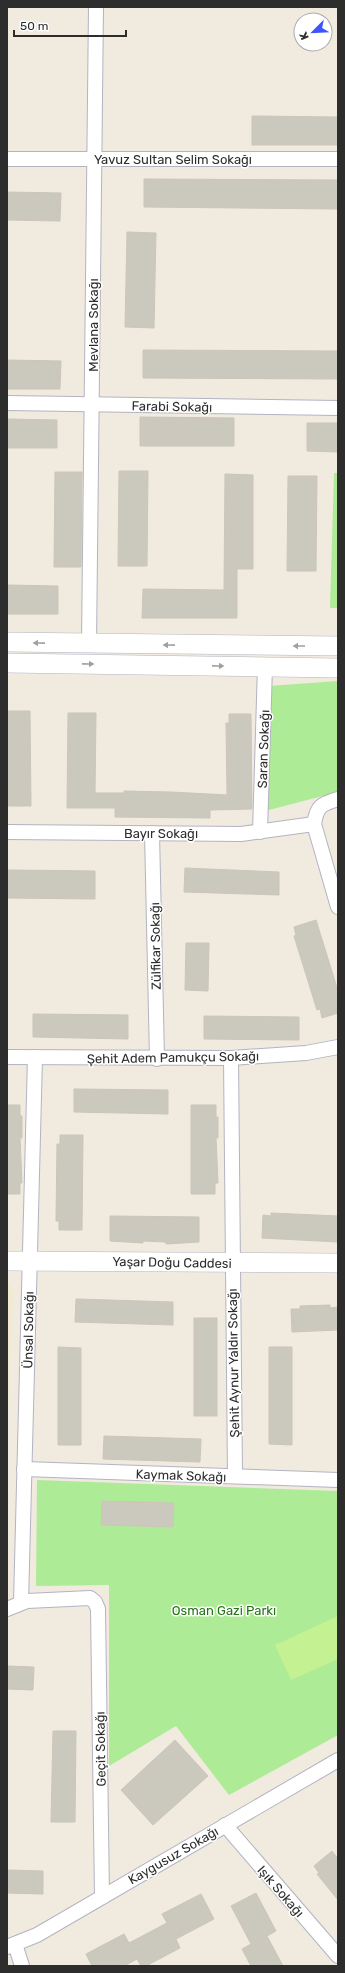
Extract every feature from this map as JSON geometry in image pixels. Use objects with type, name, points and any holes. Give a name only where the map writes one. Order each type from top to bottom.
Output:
[{"type":"main road","points":[[7,642],[89,644],[336,645]]},
{"type":"main road","points":[[7,664],[338,668]]},
{"type":"main road","name":"Yaşar Doğu Caddesi","points":[[7,1261],[338,1263]]},
{"type":"street","name":"Mevlana Sokağı","points":[[89,644],[93,405],[96,7]]},
{"type":"street","name":"Yavuz Sultan Selim Sokağı","points":[[7,159],[338,159]]},
{"type":"street","name":"Farabi Sokağı","points":[[7,404],[338,408]]},
{"type":"street","name":"Saran Sokağı","points":[[260,832],[265,666]]},
{"type":"street","points":[[338,799],[324,803],[315,817],[338,907]]},
{"type":"street","name":"Bayır Sokağı","points":[[7,832],[241,834],[260,832],[315,817]]},
{"type":"street","name":"Zülfikar Sokağı","points":[[152,833],[157,1058]]},
{"type":"street","name":"Şehit Adem Pamukçu Sokağı","points":[[7,1057],[230,1058],[306,1053],[338,1047]]},
{"type":"street","name":"Ünsal Sokağı","points":[[21,1603],[35,1057]]},
{"type":"street","name":"Şehit Aynur Yaldır Sokağı","points":[[230,1058],[235,1476]]},
{"type":"street","name":"Kaymak Sokağı","points":[[24,1469],[338,1480]]},
{"type":"street","name":"Geçit Sokağı","points":[[21,1603],[27,1601],[90,1598],[95,1602],[98,1609],[102,1897]]},
{"type":"street","points":[[7,1609],[21,1603]]},
{"type":"street","name":"Kaygusuz Sokağı","points":[[11,1946],[31,1938],[338,1760]]},
{"type":"street","name":"Işık Sokağı","points":[[224,1825],[338,1956]]},
{"type":"street","points":[[11,1946],[22,1966]]},
{"type":"shaded area","points":[[7,1281],[13,1291],[7,1435]]},
{"type":"green space","points":[[334,473],[338,473],[338,608],[330,608]]},
{"type":"green space","points":[[338,681],[338,792],[265,811],[269,686]]},
{"type":"green space","name":"Osman Gazi Parkı","points":[[37,1480],[338,1491],[338,1735],[229,1795],[176,1726],[109,1766],[109,1585],[36,1586]]},
{"type":"green space","points":[[338,1616],[338,1659],[291,1680],[275,1645]]},
{"type":"building","points":[[252,116],[338,117],[338,145],[252,145]]},
{"type":"building","points":[[144,179],[338,180],[338,209],[144,207]]},
{"type":"building","points":[[7,192],[61,193],[60,221],[7,220]]},
{"type":"building","points":[[127,232],[156,233],[154,328],[125,327]]},
{"type":"building","points":[[143,350],[338,351],[338,379],[143,378]]},
{"type":"building","points":[[7,360],[61,361],[60,389],[7,389]]},
{"type":"building","points":[[140,417],[234,418],[234,446],[140,446]]},
{"type":"building","points":[[7,419],[57,420],[57,448],[7,448]]},
{"type":"building","points":[[307,423],[338,423],[338,452],[307,451]]},
{"type":"building","points":[[119,471],[148,471],[147,566],[118,566]]},
{"type":"building","points":[[55,472],[82,472],[81,567],[54,567]]},
{"type":"building","points":[[225,474],[253,475],[253,569],[237,569],[237,618],[142,618],[143,589],[224,590]]},
{"type":"building","points":[[288,476],[317,476],[316,571],[287,571]]},
{"type":"building","points":[[7,585],[58,586],[58,614],[7,614]]},
{"type":"building","points":[[7,711],[30,711],[31,806],[8,806]]},
{"type":"building","points":[[68,713],[96,713],[95,793],[124,793],[124,791],[227,795],[226,723],[229,723],[229,714],[251,714],[252,809],[210,810],[210,818],[115,817],[115,808],[67,808]]},
{"type":"building","points":[[185,868],[279,872],[279,895],[184,892]]},
{"type":"building","points":[[7,870],[95,871],[95,899],[7,898]]},
{"type":"building","points":[[316,920],[338,991],[338,1013],[322,1018],[320,1009],[317,1010],[294,936],[296,935],[294,927]]},
{"type":"building","points":[[186,943],[209,943],[208,991],[185,990]]},
{"type":"building","points":[[33,1014],[128,1015],[128,1039],[33,1037]]},
{"type":"building","points":[[204,1016],[299,1017],[299,1040],[204,1039]]},
{"type":"building","points":[[74,1089],[168,1090],[168,1114],[74,1112]]},
{"type":"building","points":[[7,1105],[20,1105],[20,1116],[22,1116],[22,1138],[20,1138],[22,1183],[20,1183],[20,1194],[7,1194]]},
{"type":"building","points":[[191,1105],[216,1105],[216,1117],[218,1117],[218,1138],[216,1138],[218,1183],[215,1183],[215,1194],[191,1194]]},
{"type":"building","points":[[60,1135],[83,1135],[82,1230],[59,1230],[59,1221],[56,1221],[57,1144],[60,1144]]},
{"type":"building","points":[[271,1213],[338,1216],[338,1242],[262,1238],[263,1215],[271,1216]]},
{"type":"building","points":[[110,1216],[199,1217],[199,1242],[166,1244],[166,1242],[143,1241],[143,1243],[110,1241]]},
{"type":"building","points":[[76,1299],[173,1302],[173,1325],[75,1322]]},
{"type":"building","points":[[330,1305],[330,1308],[338,1307],[338,1330],[292,1332],[291,1309],[300,1309],[300,1306]]},
{"type":"building","points":[[194,1318],[217,1318],[217,1416],[194,1416]]},
{"type":"building","points":[[58,1347],[81,1348],[81,1445],[58,1445]]},
{"type":"building","points":[[269,1347],[292,1347],[292,1445],[269,1444]]},
{"type":"building","points":[[104,1436],[201,1439],[200,1462],[103,1459]]},
{"type":"building","points":[[102,1501],[174,1503],[173,1527],[101,1525]]},
{"type":"building","points":[[7,1666],[34,1667],[33,1690],[7,1689]]},
{"type":"building","points":[[53,1731],[76,1731],[75,1822],[51,1822]]},
{"type":"building","points":[[175,1740],[208,1776],[153,1825],[121,1790]]},
{"type":"building","points":[[332,1851],[338,1859],[338,1900],[317,1874],[319,1873],[314,1866]]},
{"type":"building","points":[[7,1870],[43,1871],[43,1894],[7,1893]]},
{"type":"building","points":[[256,1893],[276,1931],[267,1936],[283,1966],[251,1966],[242,1949],[251,1944],[231,1906]]},
{"type":"building","points":[[201,1894],[214,1919],[176,1939],[180,1948],[146,1966],[141,1966],[137,1959],[124,1966],[92,1966],[86,1954],[124,1934],[129,1943],[167,1923],[162,1914]]}]
